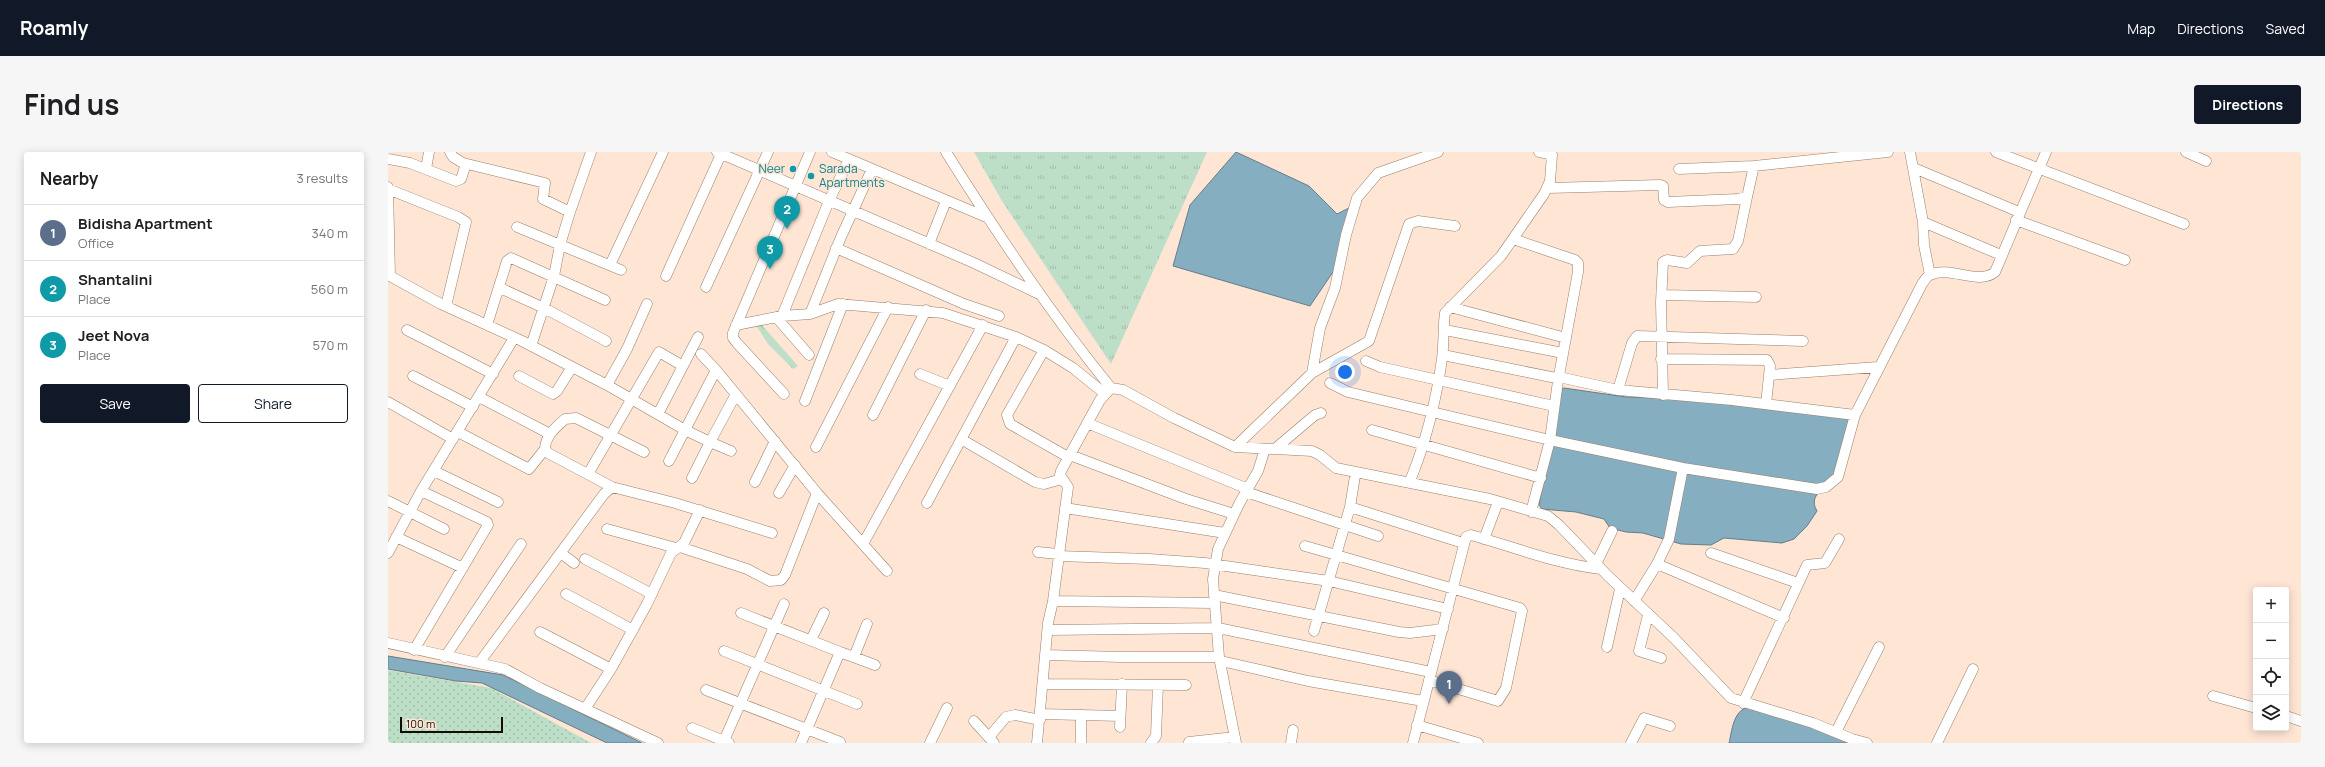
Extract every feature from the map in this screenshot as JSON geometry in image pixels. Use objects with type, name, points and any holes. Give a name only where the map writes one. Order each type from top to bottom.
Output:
[{"type":"street","points":[[426,169],[429,152]]},
{"type":"street","points":[[450,152],[457,160],[466,164],[545,183],[543,199],[570,212]]},
{"type":"street","points":[[531,346],[554,276],[560,245],[570,212],[591,152]]},
{"type":"street","points":[[610,265],[663,152]]},
{"type":"street","points":[[706,287],[761,171],[768,152]]},
{"type":"street","points":[[784,394],[733,338],[736,325],[810,152]]},
{"type":"street","points":[[946,152],[986,217],[1108,390]]},
{"type":"street","points":[[1312,373],[1320,328],[1339,274],[1344,244],[1357,198],[1378,173],[1438,152]]},
{"type":"street","points":[[1410,481],[1424,444],[1439,381],[1445,330],[1444,318],[1450,307],[1490,268],[1513,239],[1548,188],[1553,160],[1552,155],[1540,152]]},
{"type":"street","points":[[1679,169],[1754,166],[1888,152]]},
{"type":"street","points":[[1910,152],[1923,222],[1924,245],[1930,275]]},
{"type":"street","points":[[1996,152],[2038,170],[2184,224]]},
{"type":"street","points":[[1330,383],[1348,392],[1550,440],[1683,468],[1817,489],[1826,488],[1838,477],[1855,415],[1913,299],[1930,275],[1941,272],[1990,276],[1995,272],[2046,152]]},
{"type":"street","points":[[2186,152],[2206,160]]},
{"type":"street","points":[[666,276],[720,153],[929,244],[1039,294]]},
{"type":"street","points":[[835,153],[986,217]]},
{"type":"street","points":[[388,159],[426,169],[448,178],[459,180],[466,164]]},
{"type":"street","points":[[779,316],[849,159]]},
{"type":"street","points":[[1662,395],[1662,264],[1664,261],[1687,263],[1700,251],[1730,250],[1736,246],[1754,166]]},
{"type":"street","points":[[1914,168],[2018,216],[2125,260]]},
{"type":"street","points":[[810,314],[836,248],[872,169]]},
{"type":"street","points":[[1548,188],[1660,185],[1665,190],[1664,200],[1674,203],[1747,197]]},
{"type":"street","points":[[446,306],[466,222],[458,216],[388,188],[389,275],[446,306],[531,346],[607,385],[685,430],[731,451]]},
{"type":"street","points":[[929,244],[946,201]]},
{"type":"street","points":[[1235,447],[1312,373],[1369,341],[1409,224],[1418,222],[1455,226]]},
{"type":"street","points":[[1923,222],[2001,255]]},
{"type":"street","points":[[517,227],[621,270]]},
{"type":"street","points":[[1513,239],[1578,263],[1578,272],[1554,406],[1550,440],[1531,512]]},
{"type":"street","points":[[836,248],[964,304],[1000,316]]},
{"type":"street","points":[[487,325],[500,288],[507,261],[511,258],[554,276],[604,300]]},
{"type":"street","points":[[500,288],[544,308],[606,341]]},
{"type":"street","points":[[1662,295],[1756,297]]},
{"type":"street","points":[[607,385],[627,349],[647,304]]},
{"type":"street","points":[[736,325],[779,316],[810,314],[843,304],[926,310],[959,317],[1044,350],[1108,390],[1124,390],[1174,418],[1235,447],[1312,451],[1320,455],[1336,468],[1410,481],[1498,502],[1554,520],[1731,698],[1743,703],[1794,717],[1867,743]]},
{"type":"street","points":[[805,400],[843,304]]},
{"type":"street","points":[[959,317],[964,304]]},
{"type":"street","points":[[816,447],[888,307]]},
{"type":"street","points":[[1450,307],[1566,338]]},
{"type":"street","points":[[873,416],[926,310]]},
{"type":"street","points":[[779,316],[809,355]]},
{"type":"street","points":[[863,544],[983,326]]},
{"type":"street","points":[[407,330],[493,374]]},
{"type":"street","points":[[1445,330],[1563,353]]},
{"type":"street","points":[[1618,390],[1634,338],[1642,335],[1803,341]]},
{"type":"street","points":[[388,553],[421,491],[514,338]]},
{"type":"street","points":[[658,414],[698,338]]},
{"type":"street","points":[[927,503],[1016,338]]},
{"type":"street","points":[[1044,350],[1007,416],[1007,420],[1010,424],[1069,456],[1186,499],[1234,514]]},
{"type":"street","points":[[588,474],[659,352],[683,366]]},
{"type":"street","points":[[701,354],[795,464],[817,493],[887,571]]},
{"type":"street","points":[[1443,355],[1618,390],[1766,404],[1855,415]]},
{"type":"street","points":[[1662,360],[1767,360],[1770,363],[1766,404]]},
{"type":"street","points":[[1366,361],[1380,367],[1554,406]]},
{"type":"street","points":[[519,376],[553,394],[557,391],[572,367]]},
{"type":"street","points":[[1769,375],[1878,368]]},
{"type":"street","points":[[669,462],[716,370]]},
{"type":"street","points":[[920,374],[950,386]]},
{"type":"street","points":[[413,376],[473,407]]},
{"type":"street","points":[[1037,743],[1044,684],[1048,630],[1068,488],[1062,479],[1060,471],[1087,423],[1108,390]]},
{"type":"street","points":[[692,478],[736,394]]},
{"type":"street","points":[[479,397],[550,434]]},
{"type":"street","points":[[388,402],[529,469],[545,449],[550,434],[570,417],[576,418],[611,434],[644,452]]},
{"type":"street","points":[[1276,448],[1315,415],[1320,413]]},
{"type":"street","points":[[1087,423],[1247,491],[1378,536]]},
{"type":"street","points":[[1372,430],[1541,478]]},
{"type":"street","points":[[961,439],[1035,482],[1044,484],[1062,479]]},
{"type":"street","points":[[755,482],[775,441]]},
{"type":"street","points":[[545,449],[612,487],[700,510],[772,533]]},
{"type":"street","points":[[1188,742],[1236,740],[1220,659],[1214,599],[1214,565],[1225,533],[1261,462],[1265,449]]},
{"type":"street","points":[[779,493],[795,464]]},
{"type":"street","points":[[1634,601],[1657,564],[1672,531],[1683,468]]},
{"type":"street","points":[[434,471],[498,502]]},
{"type":"street","points":[[1314,631],[1350,507],[1355,476]]},
{"type":"street","points":[[479,663],[562,554],[607,490],[612,487]]},
{"type":"street","points":[[414,650],[487,529],[487,522],[421,491]]},
{"type":"street","points":[[607,529],[678,548],[747,569],[770,581],[781,580],[785,575],[817,493]]},
{"type":"street","points":[[388,501],[444,528]]},
{"type":"street","points":[[1484,539],[1498,502]]},
{"type":"street","points":[[1350,507],[1463,543]]},
{"type":"street","points":[[1065,508],[1225,533]]},
{"type":"street","points":[[585,709],[611,669],[633,630],[652,594],[668,558],[687,538],[700,510]]},
{"type":"street","points":[[1599,566],[1612,531]]},
{"type":"street","points":[[1413,743],[1453,590],[1463,543],[1466,537],[1471,535],[1514,549],[1571,564],[1599,566]]},
{"type":"street","points":[[396,537],[463,568]]},
{"type":"street","points":[[1743,703],[1784,618],[1807,565],[1821,564],[1828,560],[1839,539]]},
{"type":"street","points":[[445,657],[521,544]]},
{"type":"street","points":[[1048,630],[1218,628],[1430,676],[1492,700],[1498,701],[1502,698],[1506,688],[1522,610],[1520,608],[1453,590],[1305,546]]},
{"type":"street","points":[[1038,552],[1058,555],[1174,560],[1214,565],[1329,581],[1448,609]]},
{"type":"street","points":[[1711,553],[1798,583]]},
{"type":"street","points":[[562,554],[574,563]]},
{"type":"street","points":[[585,559],[652,594]]},
{"type":"street","points":[[1657,564],[1784,618]]},
{"type":"street","points":[[1607,647],[1620,588]]},
{"type":"street","points":[[566,594],[633,630]]},
{"type":"street","points":[[1053,601],[1214,599],[1318,616],[1399,632],[1410,633],[1443,629]]},
{"type":"street","points":[[692,728],[725,742],[784,604]]},
{"type":"street","points":[[741,613],[875,665]]},
{"type":"street","points":[[811,640],[824,613]]},
{"type":"street","points":[[1648,614],[1639,651],[1661,658]]},
{"type":"street","points":[[854,657],[867,624]]},
{"type":"street","points":[[540,632],[611,669]]},
{"type":"street","points":[[388,643],[445,657],[505,669],[658,743]]},
{"type":"street","points":[[1836,732],[1879,647]]},
{"type":"street","points":[[724,651],[757,666],[857,704]]},
{"type":"street","points":[[801,743],[840,652]]},
{"type":"street","points":[[1046,655],[1220,659],[1316,682],[1423,701]]},
{"type":"street","points":[[1937,743],[1973,669]]},
{"type":"street","points":[[1044,684],[1186,685]]},
{"type":"street","points":[[1120,727],[1122,684]]},
{"type":"street","points":[[1151,743],[1156,736],[1158,685]]},
{"type":"street","points":[[706,690],[741,705],[840,742]]},
{"type":"street","points":[[2213,696],[2253,707]]},
{"type":"street","points":[[930,743],[947,708]]},
{"type":"street","points":[[974,721],[991,740],[1006,717],[1015,715],[1040,717],[1080,715],[1120,716]]},
{"type":"street","points":[[1080,715],[1080,743]]},
{"type":"street","points":[[2289,717],[2301,721]]},
{"type":"street","points":[[1631,743],[1644,718],[1670,726]]},
{"type":"street","points":[[1417,725],[1478,743]]},
{"type":"street","points":[[1291,743],[1293,730]]},
{"type":"green space","points":[[974,152],[1207,152],[1111,364],[1002,201]]},
{"type":"green space","points":[[760,323],[798,366],[793,369],[768,344],[756,325]]},
{"type":"green space","points":[[388,670],[491,688],[591,743],[388,743]]},
{"type":"water","points":[[1236,152],[1309,186],[1337,214],[1353,206],[1335,269],[1310,306],[1173,266],[1190,205]]},
{"type":"water","points":[[1564,388],[1626,397],[1692,399],[1852,418],[1844,453],[1837,473],[1834,478],[1817,494],[1814,505],[1817,511],[1807,526],[1794,539],[1782,543],[1724,538],[1711,545],[1681,544],[1643,533],[1626,532],[1610,528],[1604,519],[1576,512],[1542,509],[1539,505],[1560,390]]},
{"type":"water","points":[[388,656],[503,675],[642,743],[607,743],[482,683],[456,681],[388,669]]},
{"type":"water","points":[[1748,707],[1805,723],[1854,743],[1729,743],[1732,727],[1736,717],[1743,709]]},
{"type":"place","name":"Neer","points":[[793,169]]},
{"type":"place","name":"Sarada Apartments","points":[[811,176]]},
{"type":"place","name":"Shantalini","points":[[787,229]]},
{"type":"place","name":"Jeet Nova","points":[[770,269]]},
{"type":"place","name":"Bidisha Apartment","points":[[1449,704]]}]
